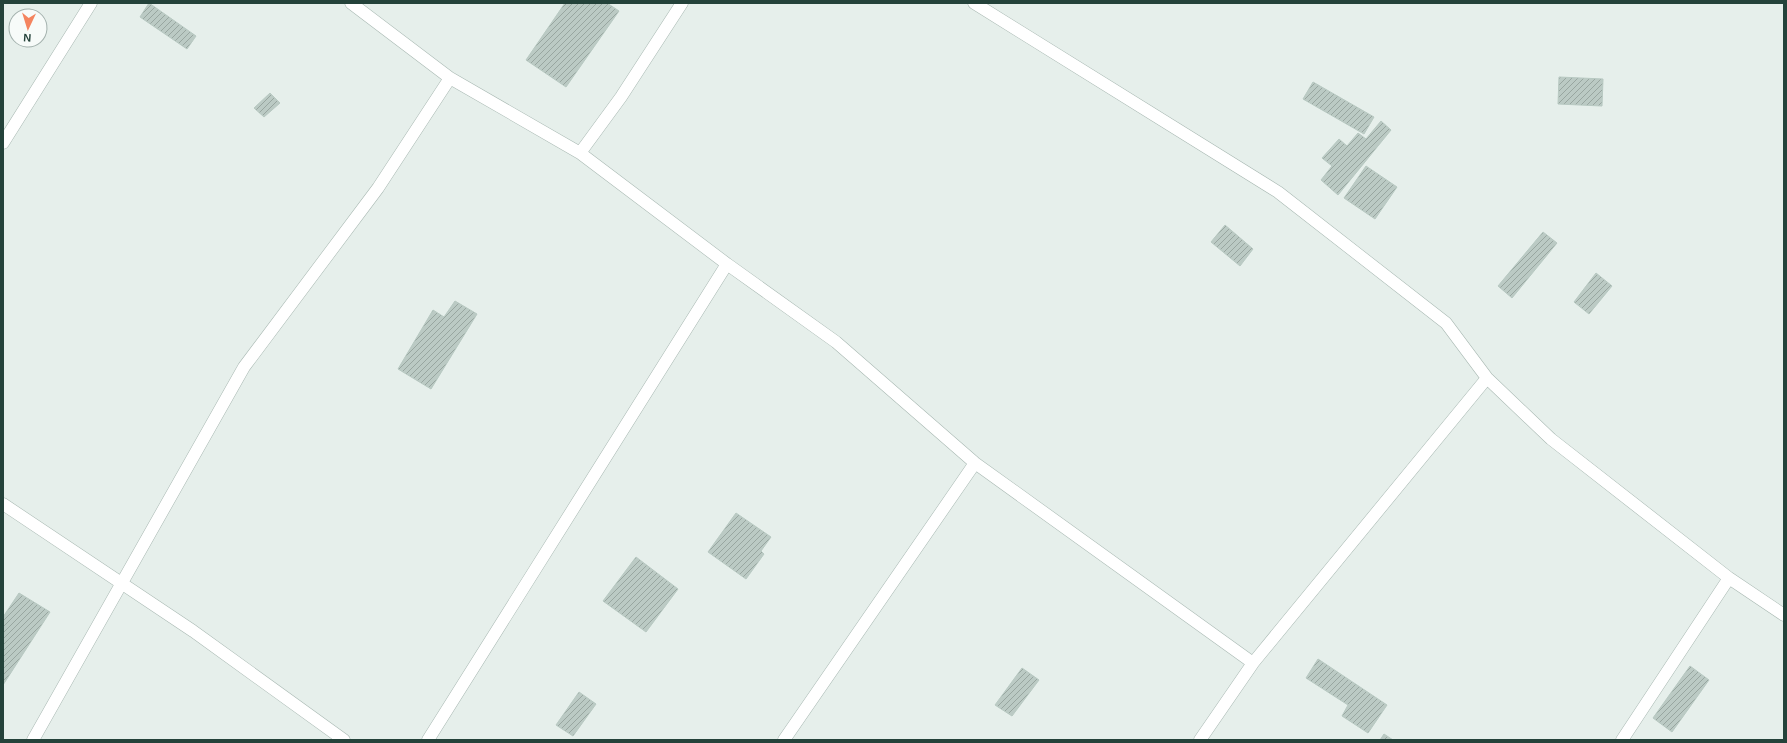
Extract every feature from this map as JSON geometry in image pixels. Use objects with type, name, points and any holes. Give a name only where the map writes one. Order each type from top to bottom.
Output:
[{"type":"street","points":[[3,143],[91,3]]},
{"type":"street","points":[[351,3],[450,78],[580,153],[727,264],[836,342],[975,463],[1253,663]]},
{"type":"street","points":[[580,153],[621,97],[682,3]]},
{"type":"street","points":[[974,3],[1278,192],[1446,323],[1488,378],[1551,439],[1729,578],[1784,615]]},
{"type":"street","points":[[33,740],[244,367],[378,188],[450,78]]},
{"type":"street","points":[[428,740],[727,264]]},
{"type":"street","points":[[1200,740],[1253,663],[1488,378]]},
{"type":"street","points":[[784,740],[975,463]]},
{"type":"street","points":[[3,504],[193,631],[344,740]]},
{"type":"street","points":[[1622,740],[1729,578]]},
{"type":"building","points":[[149,3],[196,36],[187,49],[140,17]]},
{"type":"building","points":[[565,3],[607,3],[619,11],[566,87],[526,60]]},
{"type":"building","points":[[1559,77],[1603,79],[1602,106],[1558,104]]},
{"type":"building","points":[[1313,82],[1374,117],[1364,134],[1303,99]]},
{"type":"building","points":[[270,93],[280,103],[264,117],[254,108]]},
{"type":"building","points":[[1381,121],[1391,130],[1338,195],[1321,180],[1332,166],[1322,158],[1339,139],[1347,146],[1358,133],[1366,139]]},
{"type":"building","points":[[1366,166],[1397,187],[1375,219],[1344,198]]},
{"type":"building","points":[[1225,225],[1253,249],[1240,266],[1211,242]]},
{"type":"building","points":[[1543,232],[1557,243],[1512,298],[1498,286]]},
{"type":"building","points":[[1596,273],[1612,286],[1589,314],[1574,302]]},
{"type":"building","points":[[455,301],[477,314],[431,389],[398,369],[433,310],[444,317]]},
{"type":"building","points":[[736,513],[771,537],[761,551],[764,554],[746,579],[708,552]]},
{"type":"building","points":[[636,557],[678,589],[646,632],[603,601]]},
{"type":"building","points":[[19,593],[50,612],[3,685],[3,617]]},
{"type":"building","points":[[1318,659],[1387,705],[1368,733],[1342,716],[1348,705],[1306,678]]},
{"type":"building","points":[[1690,666],[1709,680],[1672,732],[1653,718]]},
{"type":"building","points":[[1022,668],[1039,680],[1012,716],[995,705]]},
{"type":"building","points":[[579,692],[596,704],[573,736],[556,725]]},
{"type":"building","points":[[1384,734],[1393,740],[1380,740]]}]
